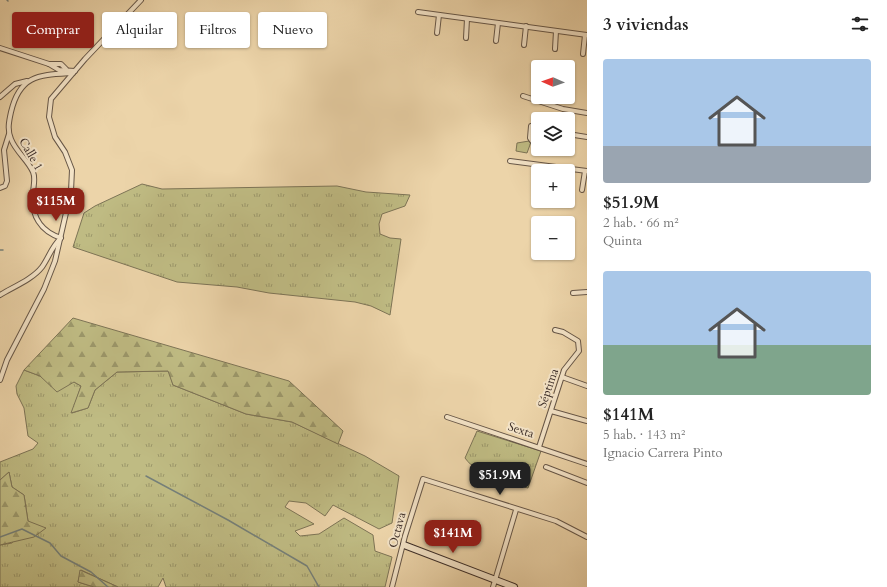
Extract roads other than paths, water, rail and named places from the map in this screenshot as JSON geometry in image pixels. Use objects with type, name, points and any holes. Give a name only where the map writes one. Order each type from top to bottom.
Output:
[{"type":"street","points":[[0,380],[7,360],[44,289],[55,261],[71,191],[72,170],[65,152],[55,137],[49,117],[49,105],[54,94],[141,0]]},
{"type":"street","points":[[418,12],[586,35],[583,54]]},
{"type":"street","points":[[437,33],[439,15]]},
{"type":"street","points":[[466,38],[467,19]]},
{"type":"street","points":[[496,42],[498,23]]},
{"type":"street","points":[[524,45],[526,26]]},
{"type":"street","points":[[554,50],[556,31]]},
{"type":"street","points":[[0,48],[48,64],[59,70],[74,72]]},
{"type":"street","points":[[0,97],[15,84],[27,81],[37,76],[74,72]]},
{"type":"street","name":"Calle 1","points":[[27,81],[15,98],[9,123],[9,134],[34,174],[32,206],[38,223],[43,229],[52,235],[61,238]]},
{"type":"street","points":[[523,96],[587,113]]},
{"type":"street","points":[[531,126],[531,140]]},
{"type":"street","points":[[0,188],[4,186],[7,181],[4,150],[9,134]]},
{"type":"street","points":[[575,135],[587,137]]},
{"type":"street","points":[[510,160],[586,171],[582,190]]},
{"type":"street","points":[[0,295],[24,281],[42,268],[55,243],[61,238]]},
{"type":"street","points":[[573,293],[587,292]]},
{"type":"street","name":"Séptima","points":[[539,446],[567,365],[578,353],[578,344],[573,337],[555,330]]},
{"type":"street","points":[[562,377],[587,386]]},
{"type":"street","points":[[551,411],[587,421]]},
{"type":"street","name":"Sexta","points":[[447,417],[539,446],[587,464]]},
{"type":"street","points":[[546,467],[587,483]]},
{"type":"street","name":"Octava","points":[[392,587],[404,545],[405,536],[423,479],[516,510]]},
{"type":"street","points":[[493,587],[516,510],[556,521],[587,537]]},
{"type":"street","points":[[404,545],[514,587]]},
{"type":"waterway","points":[[146,476],[228,520],[307,566],[319,587]]},
{"type":"waterway","points":[[0,537],[22,529],[50,543],[61,556],[91,572],[108,587]]}]
